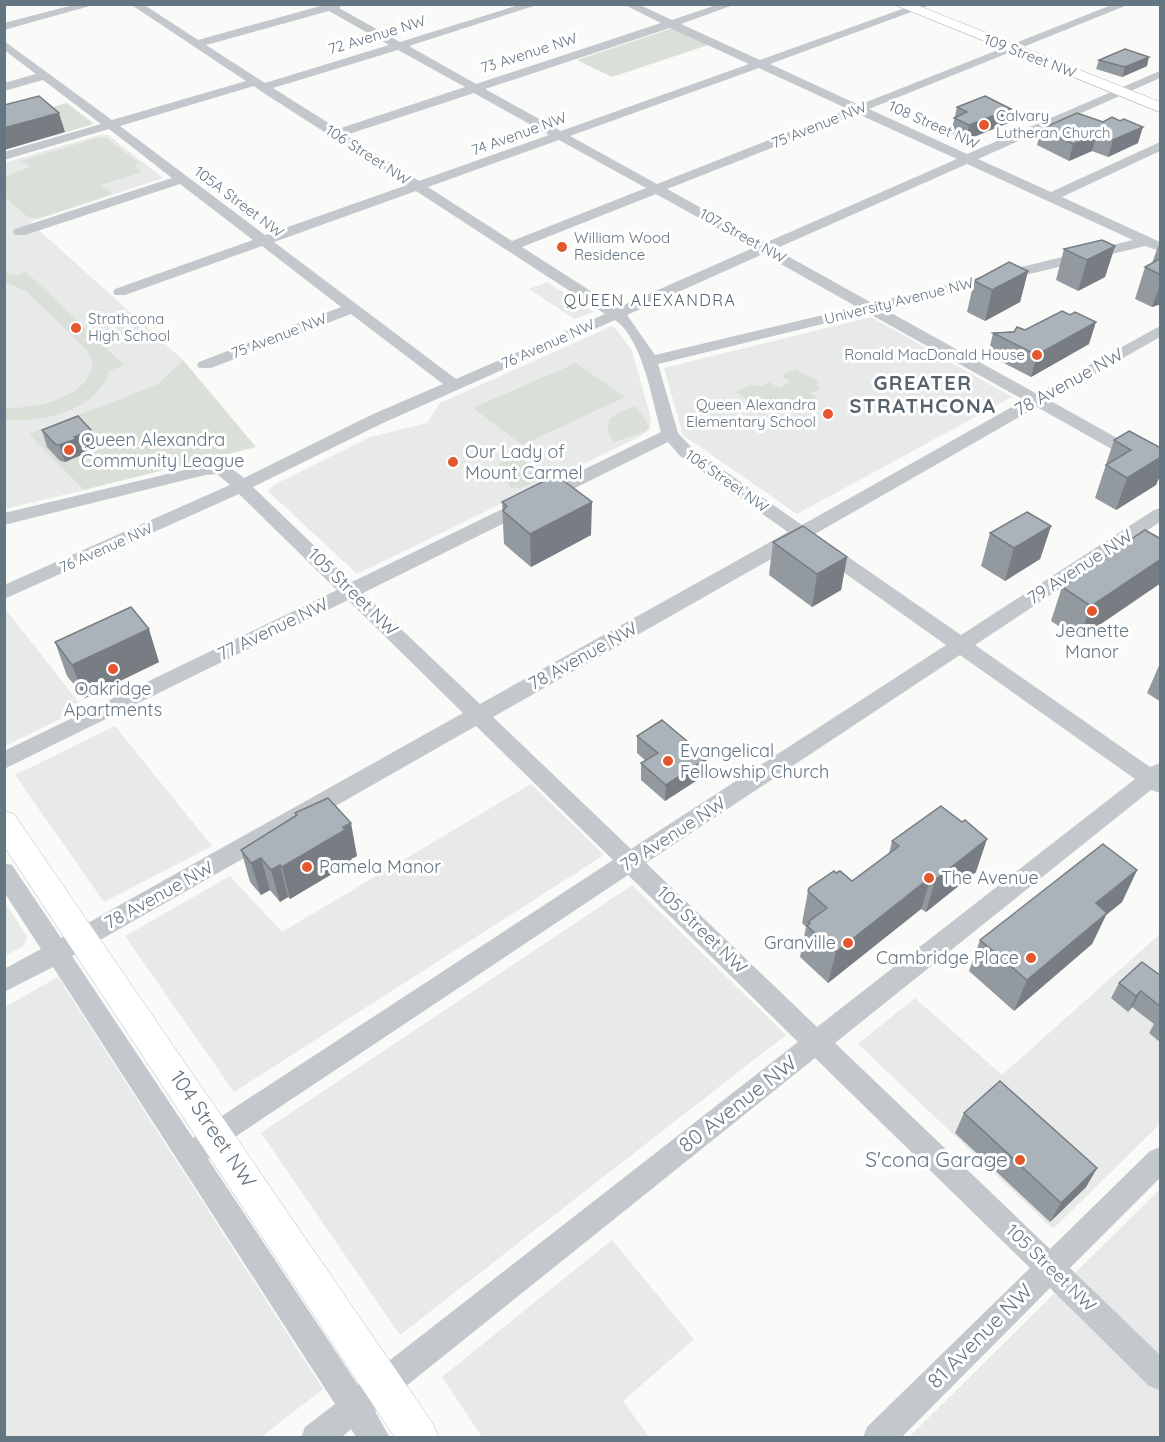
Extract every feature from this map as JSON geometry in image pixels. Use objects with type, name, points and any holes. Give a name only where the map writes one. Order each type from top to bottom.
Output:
[{"type":"main road","name":"109 Street NW","points":[[907,7],[1161,107]]},
{"type":"main road","name":"104 Street NW","points":[[4,822],[70,945],[217,1134],[419,1437]]},
{"type":"street","points":[[4,27],[92,4]]},
{"type":"street","name":"72 Avenue NW","points":[[4,156],[399,46],[535,4]]},
{"type":"street","name":"108 Street NW","points":[[628,4],[1154,244]]},
{"type":"street","name":"73 Avenue NW","points":[[336,134],[731,4]]},
{"type":"street","name":"74 Avenue NW","points":[[120,292],[760,65],[907,7],[928,4]]},
{"type":"street","name":"75 Avenue NW","points":[[512,246],[1125,4]]},
{"type":"street","name":"106 Street NW","points":[[137,5],[627,322],[650,361],[670,434],[686,452],[961,645],[1157,778]]},
{"type":"street","points":[[196,44],[331,5]]},
{"type":"street","name":"107 Street NW","points":[[331,5],[399,46],[1161,469]]},
{"type":"street","name":"105A Street NW","points":[[4,44],[454,385]]},
{"type":"street","name":"76 Avenue NW","points":[[4,593],[242,486],[454,385],[1161,74]]},
{"type":"street","points":[[4,87],[46,75]]},
{"type":"street","points":[[1052,197],[1161,146]]},
{"type":"street","points":[[20,232],[182,179]]},
{"type":"street","name":"University Avenue NW","points":[[650,361],[871,307],[1154,244]]},
{"type":"street","name":"75 Avenue NW","points":[[205,365],[352,308]]},
{"type":"street","name":"78 Avenue NW","points":[[4,982],[1161,331]]},
{"type":"street","name":"77 Avenue NW","points":[[4,761],[670,434]]},
{"type":"street","points":[[4,519],[211,469],[227,472],[242,486]]},
{"type":"street","name":"105 Street NW","points":[[242,486],[1161,1374]]},
{"type":"street","name":"79 Avenue NW","points":[[191,1157],[217,1134],[1161,514]]},
{"type":"street","name":"80 Avenue NW","points":[[316,1437],[817,1042],[1157,778]]},
{"type":"street","name":"104 Street NW","points":[[4,872],[70,945],[191,1157],[375,1437]]},
{"type":"street","name":"81 Avenue NW","points":[[878,1437],[1161,1160]]},
{"type":"shaded area","points":[[673,28],[708,45],[612,77],[577,60]]},
{"type":"shaded area","points":[[67,103],[94,124],[5,150],[5,121]]},
{"type":"shaded area","name":"Strathcona High School","points":[[99,135],[108,135],[163,178],[30,222],[183,360],[158,385],[30,434],[84,490],[5,509],[4,163]]},
{"type":"shaded area","points":[[97,138],[106,138],[139,163],[134,165],[142,172],[101,185],[113,194],[39,218],[29,218],[5,197],[5,176],[31,167],[21,161]]},
{"type":"shaded area","points":[[26,272],[124,365],[109,371],[103,385],[93,396],[66,412],[35,419],[5,420],[5,408],[44,404],[70,394],[89,376],[93,364],[88,351],[26,291],[5,282],[5,273],[18,275]]},
{"type":"shaded area","points":[[547,282],[594,312],[574,319],[529,289]]},
{"type":"shaded area","name":"Queen Alexandra Elementary School","points":[[871,317],[1012,397],[797,514],[683,435],[664,368]]},
{"type":"shaded area","name":"Our Lady of Mount Carmel","points":[[612,326],[632,351],[651,419],[650,429],[639,437],[357,574],[268,491],[275,484],[370,437],[427,423],[440,403]]},
{"type":"shaded area","points":[[183,360],[256,447],[84,490],[29,434],[157,385]]},
{"type":"shaded area","points":[[576,363],[625,397],[522,445],[473,408]]},
{"type":"shaded area","points":[[795,369],[820,382],[816,384],[821,388],[811,393],[818,398],[786,409],[779,404],[772,408],[764,403],[757,407],[736,392],[750,385],[761,386],[769,382],[779,388],[791,382],[782,376]]},
{"type":"shaded area","points":[[636,406],[649,426],[646,431],[614,442],[608,432],[609,420],[622,411]]},
{"type":"shaded area","points":[[523,458],[539,480],[521,488],[511,488],[497,467],[501,462]]},
{"type":"shaded area","points":[[4,607],[83,708],[5,746],[4,746]]},
{"type":"shaded area","points":[[115,726],[212,846],[104,902],[15,775]]},
{"type":"shaded area","points":[[531,784],[604,855],[234,1092],[125,936],[230,876],[282,932]]},
{"type":"shaded area","points":[[632,885],[786,1035],[400,1335],[261,1133]]},
{"type":"shaded area","points":[[4,901],[27,937],[23,946],[5,956]]},
{"type":"shaded area","points":[[1160,934],[1160,1124],[1053,1229],[858,1044],[915,998],[1002,1075]]},
{"type":"shaded area","points":[[58,977],[323,1389],[261,1437],[5,1437],[5,1007]]},
{"type":"shaded area","points":[[1160,1189],[1160,1437],[909,1437]]},
{"type":"shaded area","points":[[612,1240],[694,1339],[623,1401],[649,1437],[482,1437],[442,1377]]},
{"type":"building","points":[[1125,49],[1149,57],[1125,67],[1099,60]]},
{"type":"building","points":[[39,96],[59,113],[4,128],[4,105]]},
{"type":"building","points":[[985,96],[1011,109],[969,125],[954,118],[967,112],[957,107]]},
{"type":"building","points":[[1077,113],[1103,122],[1112,117],[1120,121],[1124,119],[1143,127],[1113,140],[1097,134],[1073,144],[1041,129]]},
{"type":"building","points":[[1102,240],[1115,246],[1087,260],[1064,249]]},
{"type":"building","points":[[1161,258],[1161,275],[1145,267]]},
{"type":"building","points":[[1009,262],[1028,271],[992,290],[974,281]]},
{"type":"building","points":[[1062,311],[1070,315],[1075,312],[1096,322],[1037,355],[993,333],[1014,332],[1017,327],[1025,330]]},
{"type":"building","points":[[78,416],[91,430],[74,437],[76,439],[59,445],[55,444],[42,430]]},
{"type":"building","points":[[1129,431],[1161,448],[1161,457],[1127,478],[1106,465],[1131,450],[1114,440]]},
{"type":"building","points":[[556,475],[592,502],[530,534],[503,511],[507,506],[502,502]]},
{"type":"building","points":[[1027,512],[1051,526],[1014,548],[990,533]]},
{"type":"building","points":[[803,526],[847,557],[817,574],[773,542]]},
{"type":"building","points":[[1145,530],[1161,539],[1161,559],[1091,606],[1062,587],[1105,559],[1103,558]]},
{"type":"building","points":[[131,607],[149,629],[72,665],[55,642]]},
{"type":"building","points":[[662,720],[707,758],[666,785],[641,763],[658,753],[637,736]]},
{"type":"building","points":[[328,798],[351,823],[343,827],[345,830],[282,867],[280,865],[271,870],[261,858],[251,863],[241,850],[297,815],[295,813]]},
{"type":"building","points":[[941,806],[962,822],[965,820],[987,839],[935,880],[931,877],[836,952],[807,926],[810,923],[808,922],[827,908],[808,891],[809,888],[834,871],[836,873],[840,871],[852,881],[899,846],[892,841]]},
{"type":"building","points":[[1103,844],[1137,870],[1096,903],[1107,913],[1027,980],[980,940]]},
{"type":"building","points":[[1142,962],[1161,976],[1161,1007],[1141,991],[1136,996],[1119,983]]},
{"type":"building","points":[[1000,1081],[1097,1168],[1061,1203],[964,1113]]},
{"type":"place","name":"Calvary Lutheran Church","points":[[984,125]]},
{"type":"place","name":"William Wood Residence","points":[[562,247]]},
{"type":"place","name":"Strathcona High School","points":[[76,328]]},
{"type":"place","name":"Ronald MacDonald House","points":[[1037,355]]},
{"type":"place","name":"Queen Alexandra Elementary School","points":[[828,414]]},
{"type":"place","name":"Queen Alexandra Community League","points":[[69,450]]},
{"type":"place","name":"Our Lady of Mount Carmel","points":[[453,462]]},
{"type":"place","name":"Jeanette Manor","points":[[1092,611]]},
{"type":"place","name":"Oakridge Apartments","points":[[113,669]]},
{"type":"place","name":"Evangelical Fellowship Church","points":[[668,761]]},
{"type":"place","name":"Pamela Manor","points":[[307,867]]},
{"type":"place","name":"The Avenue","points":[[929,878]]},
{"type":"place","name":"Granville","points":[[848,943]]},
{"type":"place","name":"Cambridge Place","points":[[1031,958]]},
{"type":"place","name":"S'cona Garage","points":[[1020,1160]]},
{"type":"district","name":"QUEEN ALEXANDRA","points":[[650,300]]},
{"type":"district","name":"GREATER STRATHCONA","points":[[923,394]]}]
